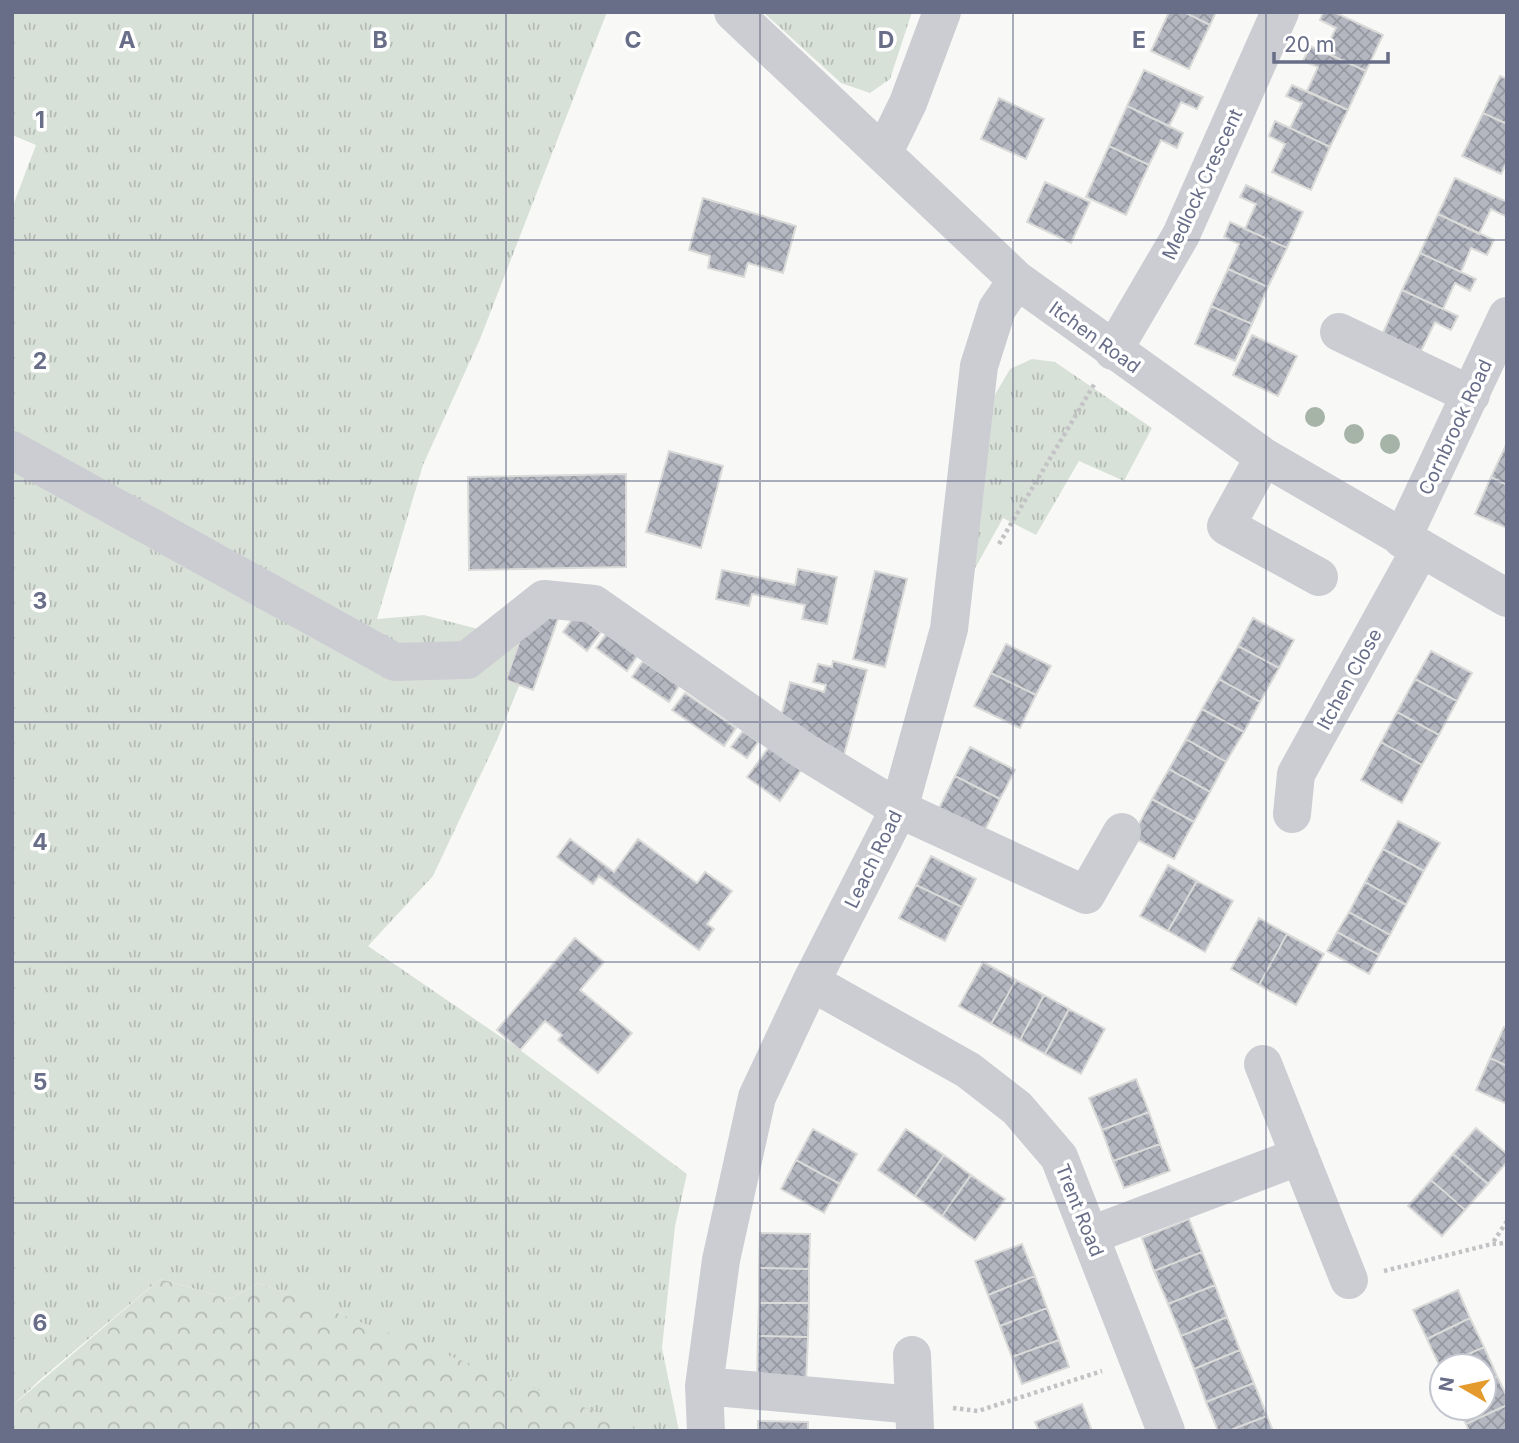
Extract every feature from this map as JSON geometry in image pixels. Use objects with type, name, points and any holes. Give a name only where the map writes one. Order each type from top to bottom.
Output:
[{"type":"street","name":"Itchen Road","points":[[733,12],[1017,280],[1264,457],[1507,598]]},
{"type":"street","points":[[884,152],[908,103],[942,12]]},
{"type":"street","name":"Medlock Crescent","points":[[1114,351],[1181,235],[1280,12]]},
{"type":"street","name":"Leach Road","points":[[706,1431],[704,1386],[721,1259],[757,1097],[811,982],[899,809],[949,629],[979,366],[997,309],[1017,280]]},
{"type":"street","name":"Cornbrook Road","points":[[1411,544],[1471,395],[1507,316]]},
{"type":"street","points":[[1339,332],[1471,395]]},
{"type":"street","points":[[12,450],[395,662],[467,660],[544,599],[594,604],[804,751],[899,809],[1087,895],[1122,832]]},
{"type":"street","points":[[1264,457],[1226,526],[1319,577]]},
{"type":"street","name":"Itchen Close","points":[[1292,814],[1296,774],[1411,544]]},
{"type":"street","name":"Trent Road","points":[[811,982],[968,1070],[1017,1108],[1059,1157],[1166,1431]]},
{"type":"street","points":[[1263,1064],[1349,1280]]},
{"type":"street","points":[[1091,1235],[1300,1156]]},
{"type":"street","points":[[704,1386],[914,1418],[912,1355]]},
{"type":"path","points":[[997,548],[1114,351]]},
{"type":"path","points":[[1492,1244],[1507,1221]]},
{"type":"path","points":[[1349,1280],[1492,1244],[1507,1243]]},
{"type":"path","points":[[914,1418],[978,1411],[1138,1360]]},
{"type":"green space","points":[[12,12],[607,12],[480,339],[423,465],[377,619],[424,615],[536,644],[497,740],[433,876],[368,946],[520,1050],[687,1174],[675,1226],[662,1348],[679,1431],[646,1431],[587,1411],[258,1283],[230,1299],[160,1279],[12,1406],[12,208],[36,145],[12,135]]},
{"type":"green space","points":[[763,12],[912,12],[890,79],[870,93],[841,83]]},
{"type":"green space","points":[[1032,359],[1055,362],[1152,428],[1124,481],[1079,461],[1036,535],[1003,518],[968,581],[993,398],[1010,369]]},
{"type":"green space","points":[[160,1279],[230,1299],[258,1283],[646,1431],[12,1431],[12,1406]]},
{"type":"building","points":[[1169,12],[1184,12],[1210,25],[1189,69],[1151,51]]},
{"type":"building","points":[[1184,12],[1216,12],[1210,25]]},
{"type":"building","points":[[1323,12],[1334,12],[1383,35],[1366,71],[1324,52],[1336,28],[1320,20]]},
{"type":"building","points":[[1310,46],[1366,71],[1348,110],[1307,91],[1318,67],[1303,61]]},
{"type":"building","points":[[1144,70],[1203,97],[1197,109],[1181,102],[1169,126],[1127,106]]},
{"type":"building","points":[[1500,76],[1507,79],[1507,124],[1483,113]]},
{"type":"building","points":[[1292,85],[1348,110],[1330,147],[1290,128],[1302,103],[1286,96]]},
{"type":"building","points":[[999,98],[1044,119],[1026,159],[981,139]]},
{"type":"building","points":[[1127,106],[1183,133],[1177,148],[1161,140],[1149,165],[1109,146]]},
{"type":"building","points":[[1483,113],[1507,124],[1507,162],[1501,174],[1462,156]]},
{"type":"building","points":[[1275,121],[1330,147],[1311,190],[1272,172],[1285,144],[1269,136]]},
{"type":"building","points":[[1109,146],[1149,165],[1126,215],[1086,197]]},
{"type":"building","points":[[1455,178],[1507,202],[1507,217],[1491,209],[1479,234],[1438,214]]},
{"type":"building","points":[[1045,182],[1090,202],[1071,243],[1027,222]]},
{"type":"building","points":[[1246,185],[1303,212],[1287,248],[1245,229],[1256,204],[1240,197]]},
{"type":"building","points":[[703,198],[796,226],[783,273],[748,263],[744,277],[708,268],[710,256],[689,250]]},
{"type":"building","points":[[1438,214],[1494,240],[1487,255],[1471,248],[1461,272],[1420,253]]},
{"type":"building","points":[[1230,222],[1287,248],[1268,287],[1228,269],[1239,244],[1224,237]]},
{"type":"building","points":[[1420,253],[1476,279],[1470,291],[1455,283],[1443,309],[1402,290]]},
{"type":"building","points":[[1228,269],[1268,287],[1252,324],[1211,306]]},
{"type":"building","points":[[1402,290],[1458,316],[1451,330],[1435,322],[1421,351],[1383,333]]},
{"type":"building","points":[[1211,306],[1252,324],[1235,361],[1195,344]]},
{"type":"building","points":[[1252,335],[1297,356],[1278,396],[1233,375]]},
{"type":"building","points":[[1507,443],[1507,485],[1491,477]]},
{"type":"building","points":[[669,451],[723,466],[701,548],[646,532]]},
{"type":"building","points":[[626,474],[626,567],[469,570],[468,477]]},
{"type":"building","points":[[1491,477],[1507,485],[1507,528],[1475,514]]},
{"type":"building","points":[[798,569],[837,577],[827,624],[802,619],[805,605],[752,594],[749,606],[716,599],[722,570],[795,585]]},
{"type":"building","points":[[875,571],[907,579],[885,667],[853,659]]},
{"type":"building","points":[[532,606],[559,616],[533,690],[506,680]]},
{"type":"building","points":[[576,614],[601,632],[587,651],[563,632]]},
{"type":"building","points":[[1253,618],[1294,640],[1279,668],[1238,646]]},
{"type":"building","points":[[607,633],[638,655],[627,671],[596,648]]},
{"type":"building","points":[[1006,644],[1051,666],[1036,695],[991,673]]},
{"type":"building","points":[[1238,646],[1279,668],[1260,702],[1219,679]]},
{"type":"building","points":[[1431,651],[1472,673],[1457,701],[1415,679]]},
{"type":"building","points":[[643,661],[679,686],[669,702],[632,677]]},
{"type":"building","points":[[833,661],[867,670],[843,758],[778,728],[790,682],[824,692],[826,685],[813,682],[818,664],[832,667]]},
{"type":"building","points":[[991,673],[1036,695],[1020,728],[974,706]]},
{"type":"building","points":[[1219,679],[1260,702],[1244,732],[1202,709]]},
{"type":"building","points":[[1415,679],[1457,701],[1439,735],[1397,712]]},
{"type":"building","points":[[685,693],[736,728],[724,746],[672,710]]},
{"type":"building","points":[[1202,709],[1244,732],[1226,762],[1186,739]]},
{"type":"building","points":[[1397,712],[1439,735],[1422,765],[1381,742]]},
{"type":"building","points":[[743,731],[758,742],[747,758],[731,747]]},
{"type":"building","points":[[1186,739],[1226,762],[1210,792],[1169,769]]},
{"type":"building","points":[[1381,742],[1422,765],[1402,803],[1361,780]]},
{"type":"building","points":[[769,747],[801,770],[780,801],[747,777]]},
{"type":"building","points":[[970,747],[1015,770],[1000,799],[955,776]]},
{"type":"building","points":[[1169,769],[1210,792],[1194,822],[1152,799]]},
{"type":"building","points":[[955,776],[1000,799],[984,832],[938,810]]},
{"type":"building","points":[[1152,799],[1194,822],[1174,859],[1132,837]]},
{"type":"building","points":[[1398,821],[1440,843],[1424,871],[1383,849]]},
{"type":"building","points":[[570,839],[614,872],[638,839],[697,883],[705,872],[732,891],[707,924],[714,929],[699,950],[599,876],[593,884],[557,857]]},
{"type":"building","points":[[1383,849],[1424,871],[1406,905],[1365,882]]},
{"type":"building","points":[[931,856],[976,879],[962,907],[916,885]]},
{"type":"building","points":[[1168,865],[1197,881],[1168,931],[1140,916]]},
{"type":"building","points":[[1197,881],[1233,901],[1205,952],[1168,931]]},
{"type":"building","points":[[1365,882],[1406,905],[1390,935],[1349,912]]},
{"type":"building","points":[[916,885],[962,907],[945,941],[899,918]]},
{"type":"building","points":[[1349,912],[1390,935],[1379,955],[1337,932]]},
{"type":"building","points":[[1259,918],[1287,934],[1259,985],[1231,969]]},
{"type":"building","points":[[1337,932],[1379,955],[1369,974],[1327,951]]},
{"type":"building","points":[[1287,934],[1324,954],[1296,1005],[1259,985]]},
{"type":"building","points":[[575,938],[604,962],[580,990],[632,1033],[598,1073],[558,1040],[562,1035],[545,1021],[520,1050],[497,1030]]},
{"type":"building","points":[[983,962],[1016,980],[991,1024],[959,1006]]},
{"type":"building","points":[[1016,980],[1044,995],[1020,1040],[991,1024]]},
{"type":"building","points":[[1044,995],[1069,1009],[1045,1054],[1020,1040]]},
{"type":"building","points":[[1069,1009],[1105,1029],[1081,1074],[1045,1054]]},
{"type":"building","points":[[1504,1027],[1507,1028],[1507,1066],[1490,1058]]},
{"type":"building","points":[[1490,1058],[1507,1066],[1507,1104],[1476,1090]]},
{"type":"building","points":[[1136,1079],[1149,1112],[1102,1130],[1089,1098]]},
{"type":"building","points":[[1149,1112],[1160,1144],[1113,1161],[1102,1130]]},
{"type":"building","points":[[1476,1128],[1507,1154],[1507,1162],[1488,1184],[1453,1154]]},
{"type":"building","points":[[813,1129],[857,1154],[840,1184],[796,1160]]},
{"type":"building","points":[[906,1129],[944,1155],[915,1196],[878,1170]]},
{"type":"building","points":[[1160,1144],[1170,1171],[1124,1188],[1113,1161]]},
{"type":"building","points":[[1453,1154],[1488,1184],[1465,1210],[1431,1180]]},
{"type":"building","points":[[944,1155],[971,1175],[942,1216],[915,1196]]},
{"type":"building","points":[[796,1160],[840,1184],[824,1213],[781,1189]]},
{"type":"building","points":[[971,1175],[1005,1199],[975,1240],[942,1216]]},
{"type":"building","points":[[1431,1180],[1465,1210],[1442,1236],[1408,1206]]},
{"type":"building","points":[[1189,1219],[1202,1252],[1154,1271],[1142,1238]]},
{"type":"building","points":[[760,1233],[810,1234],[809,1269],[759,1268]]},
{"type":"building","points":[[1022,1244],[1035,1276],[988,1295],[975,1261]]},
{"type":"building","points":[[1202,1252],[1215,1285],[1168,1304],[1154,1271]]},
{"type":"building","points":[[759,1268],[809,1269],[809,1303],[759,1303]]},
{"type":"building","points":[[1035,1276],[1047,1308],[1000,1326],[988,1295]]},
{"type":"building","points":[[1215,1285],[1227,1317],[1181,1336],[1168,1304]]},
{"type":"building","points":[[1458,1290],[1470,1318],[1427,1339],[1413,1310]]},
{"type":"building","points":[[759,1303],[809,1303],[808,1337],[758,1336]]},
{"type":"building","points":[[1047,1308],[1059,1340],[1012,1357],[1000,1326]]},
{"type":"building","points":[[1227,1317],[1240,1350],[1194,1369],[1181,1336]]},
{"type":"building","points":[[1470,1318],[1484,1347],[1473,1352],[1433,1352],[1427,1339]]},
{"type":"building","points":[[758,1336],[808,1337],[806,1382],[757,1380]]},
{"type":"building","points":[[1059,1340],[1069,1367],[1022,1384],[1012,1357]]},
{"type":"building","points":[[1484,1347],[1486,1352],[1473,1352]]},
{"type":"building","points":[[1240,1350],[1254,1383],[1206,1402],[1194,1369]]},
{"type":"building","points":[[1498,1378],[1507,1397],[1507,1405],[1498,1409]]},
{"type":"building","points":[[1254,1383],[1267,1416],[1228,1431],[1218,1431],[1206,1402]]},
{"type":"building","points":[[1082,1404],[1092,1431],[1039,1431],[1035,1422]]},
{"type":"building","points":[[1507,1405],[1507,1431],[1469,1431],[1466,1424],[1470,1422],[1498,1422],[1498,1409]]},
{"type":"building","points":[[1267,1416],[1273,1431],[1228,1431]]},
{"type":"building","points":[[758,1421],[808,1422],[808,1431],[758,1431]]}]
